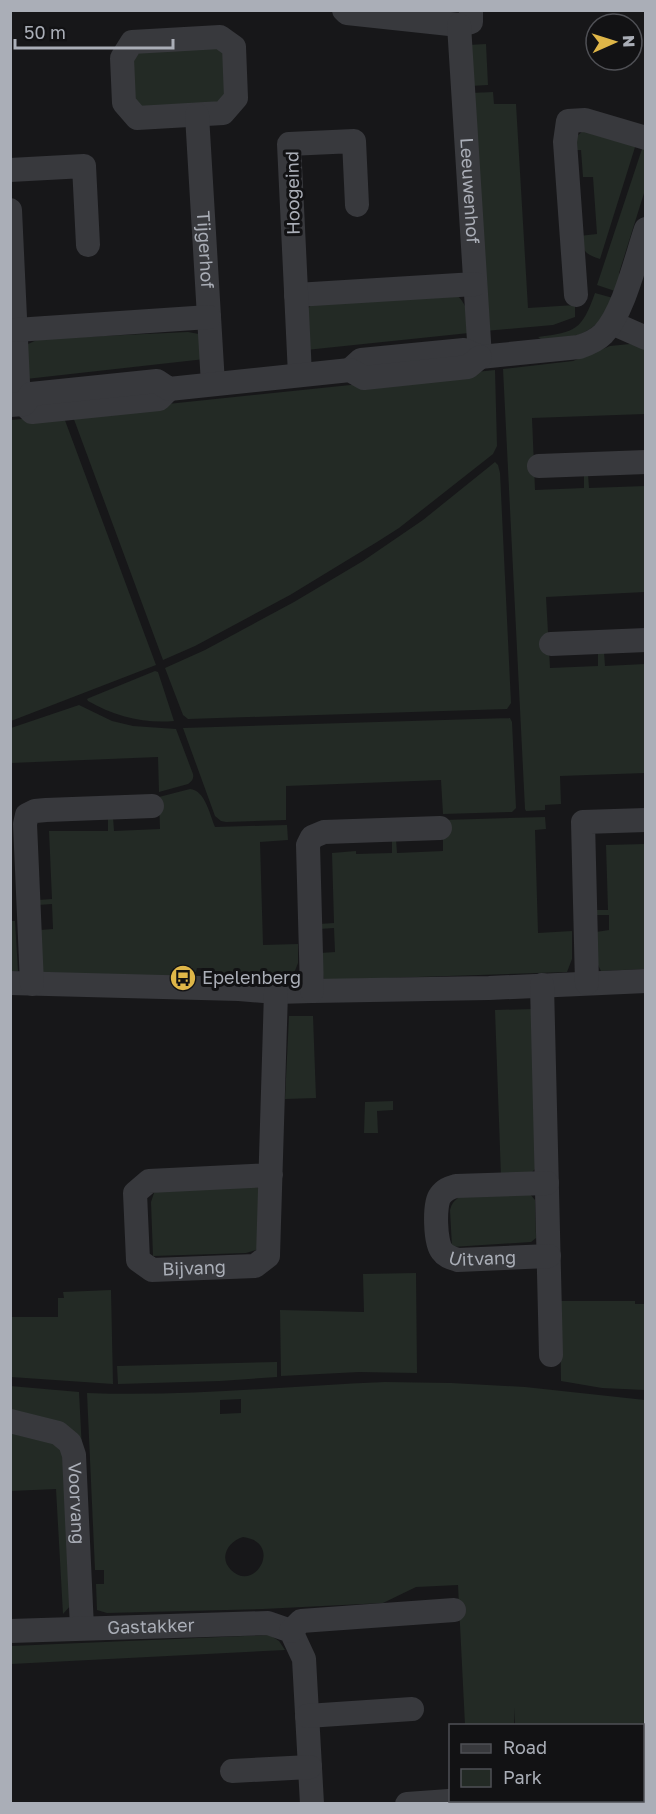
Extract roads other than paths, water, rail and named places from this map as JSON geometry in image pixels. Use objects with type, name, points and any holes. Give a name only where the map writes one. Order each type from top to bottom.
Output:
[{"type":"street","name":"Leeuwenhof","points":[[344,10],[347,13],[465,18],[480,357]]},
{"type":"street","points":[[220,37],[234,47],[236,98],[223,113],[196,115],[137,118],[124,103],[122,58],[132,42],[220,37]]},
{"type":"street","name":"Tijgerhof","points":[[196,115],[213,384]]},
{"type":"street","points":[[576,295],[565,142],[568,121],[585,120],[645,138]]},
{"type":"street","name":"Hoogeind","points":[[300,375],[289,144],[354,141],[357,205]]},
{"type":"street","points":[[10,170],[84,166],[88,245]]},
{"type":"street","points":[[10,210],[16,330],[15,405],[32,412],[159,399],[169,389],[300,375],[350,370],[364,378],[468,367],[480,357],[579,347],[592,343],[612,323],[623,298],[645,229]]},
{"type":"street","points":[[296,295],[475,284]]},
{"type":"street","points":[[16,330],[209,317]]},
{"type":"street","points":[[612,323],[645,338]]},
{"type":"street","points":[[539,466],[645,462]]},
{"type":"street","points":[[551,644],[645,640]]},
{"type":"street","points":[[152,806],[46,810],[27,814],[21,984],[312,992],[645,981]]},
{"type":"street","points":[[587,983],[583,822],[645,820]]},
{"type":"street","points":[[312,992],[308,845],[312,837],[324,832],[440,828]]},
{"type":"street","points":[[542,985],[551,1354]]},
{"type":"street","name":"Bijvang","points":[[271,1175],[149,1181],[135,1193],[138,1260],[152,1270],[255,1266],[268,1256],[271,1175],[276,992]]},
{"type":"street","name":"Uitvang","points":[[547,1183],[456,1186],[445,1190],[438,1197],[436,1208],[437,1242],[441,1251],[449,1257],[458,1260],[549,1256]]},
{"type":"street","name":"Voorvang","points":[[10,1420],[58,1433],[70,1443],[74,1455],[82,1628]]},
{"type":"street","points":[[312,1803],[304,1659],[291,1631],[301,1621],[453,1610]]},
{"type":"street","name":"Gastakker","points":[[10,1631],[268,1623],[291,1631]]},
{"type":"street","points":[[307,1716],[412,1709]]},
{"type":"street","points":[[232,1771],[310,1767]]},
{"type":"street","points":[[407,1803],[449,1801]]},
{"type":"place","name":"Epelenberg","points":[[183,978]]}]
